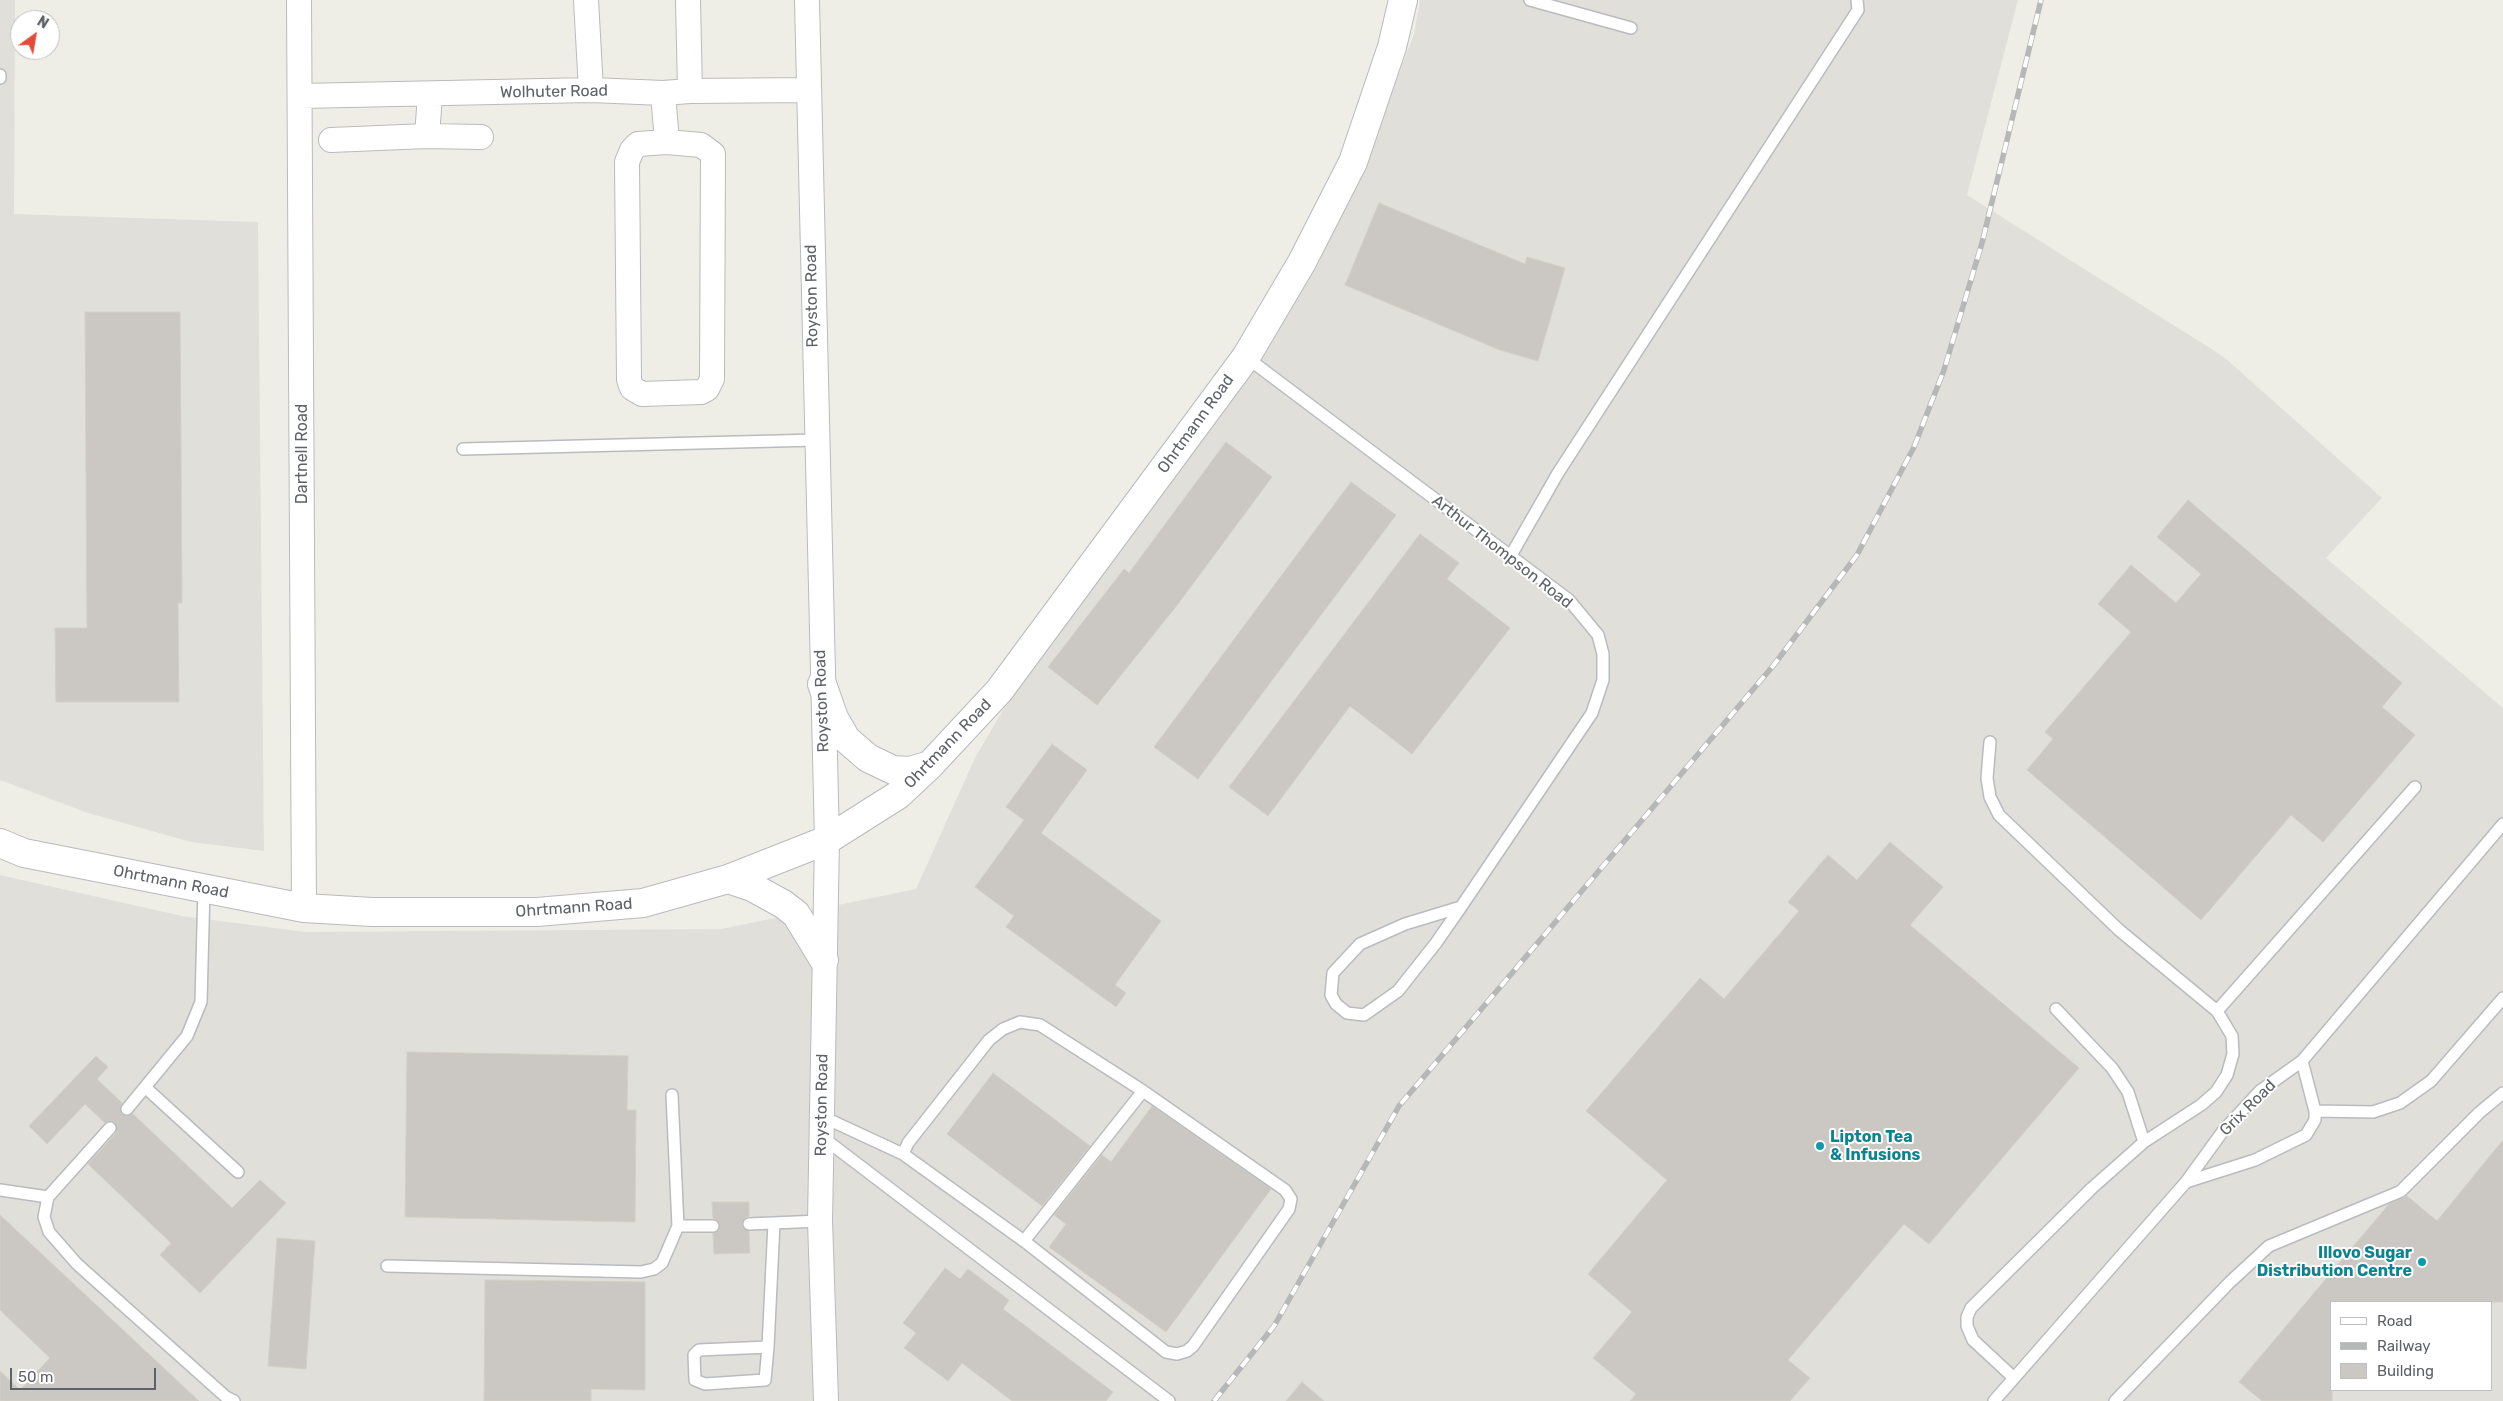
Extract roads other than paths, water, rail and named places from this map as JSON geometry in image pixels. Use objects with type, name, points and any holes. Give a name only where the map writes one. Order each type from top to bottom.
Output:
[{"type":"main road","name":"Ohrtmann Road","points":[[0,843],[24,853],[304,908],[372,912],[537,912],[643,903],[728,879],[827,840],[898,795],[930,765],[999,691],[1246,357],[1302,262],[1353,162],[1392,47],[1403,0]]},
{"type":"main road","points":[[822,684],[834,718],[846,739],[868,758],[893,770],[910,770],[930,765]]},
{"type":"main road","points":[[728,879],[752,887],[783,904],[796,914],[824,960]]},
{"type":"street","name":"Dartnell Road","points":[[299,0],[304,908]]},
{"type":"street","points":[[586,0],[591,90]]},
{"type":"street","points":[[688,0],[690,91]]},
{"type":"street","name":"Royston Road","points":[[807,0],[807,90],[827,840],[820,1221],[826,1401]]},
{"type":"street","name":"Wolhuter Road","points":[[300,96],[591,90],[662,93],[807,90]]},
{"type":"street","points":[[662,93],[667,142]]},
{"type":"street","points":[[427,136],[430,94]]},
{"type":"street","points":[[331,140],[427,136],[481,137]]},
{"type":"street","points":[[667,142],[700,145],[713,154],[712,379],[707,389],[701,392],[642,394],[632,388],[629,380],[627,162],[632,150],[638,144],[667,142]]},
{"type":"lane","points":[[1530,0],[1631,28]]},
{"type":"lane","points":[[1510,557],[1558,473],[1858,10],[1857,0]]},
{"type":"lane","name":"Arthur Thompson Road","points":[[1246,357],[1569,600],[1598,636],[1604,654],[1603,680],[1592,713],[1461,907],[1398,991],[1364,1015],[1347,1013],[1336,1004],[1331,995],[1333,973],[1360,944],[1405,924],[1461,907]]},
{"type":"lane","points":[[463,449],[816,440]]},
{"type":"lane","points":[[1990,742],[1987,778],[1990,797],[1999,814],[2119,930],[2217,1011],[2232,1036],[2233,1054],[2227,1075],[2216,1092],[2201,1105],[2144,1142],[2092,1188],[1971,1308],[1967,1326],[1973,1340],[2014,1378]]},
{"type":"lane","points":[[2217,1011],[2415,787]]},
{"type":"lane","name":"Grix Road","points":[[1994,1401],[2186,1182],[2223,1131],[2271,1082],[2302,1062],[2503,824]]},
{"type":"lane","points":[[128,1109],[187,1036],[201,1002],[204,888]]},
{"type":"lane","points":[[2315,1111],[2373,1112],[2400,1103],[2431,1081],[2503,998]]},
{"type":"lane","points":[[2056,1008],[2112,1068],[2128,1092],[2144,1142]]},
{"type":"lane","points":[[821,1127],[903,1154],[1024,1242],[1166,1352],[1177,1354],[1193,1346],[1289,1209],[1291,1199],[1285,1190],[1143,1091],[1040,1025],[1020,1022],[1003,1029],[989,1040],[908,1143],[903,1154]]},
{"type":"lane","points":[[2186,1182],[2255,1160],[2306,1135],[2312,1127],[2315,1111],[2302,1062]]},
{"type":"lane","points":[[146,1088],[238,1172]]},
{"type":"lane","points":[[1024,1242],[1143,1091]]},
{"type":"lane","points":[[2115,1401],[2223,1289],[2269,1246],[2400,1192],[2480,1112],[2503,1092]]},
{"type":"lane","points":[[387,1266],[641,1272],[654,1269],[662,1263],[678,1226],[672,1095]]},
{"type":"lane","points":[[821,1127],[1169,1401]]},
{"type":"lane","points":[[110,1128],[48,1197],[44,1217],[49,1232],[77,1264],[226,1398],[234,1401]]},
{"type":"lane","points":[[0,1190],[48,1197]]},
{"type":"lane","points":[[749,1224],[820,1221]]},
{"type":"lane","points":[[768,1347],[699,1350],[694,1355],[695,1380],[705,1384],[763,1381],[766,1378],[768,1347],[774,1223]]},
{"type":"lane","points":[[678,1226],[713,1226]]},
{"type":"railway","points":[[1214,1401],[1274,1326],[1399,1106],[1773,666],[1857,555],[1914,447],[1944,370],[1982,243],[2041,0]]},
{"type":"place","name":"Lipton Tea & Infusions","points":[[1820,1146]]},
{"type":"place","name":"Illovo Sugar Distribution Centre","points":[[2422,1262]]}]
